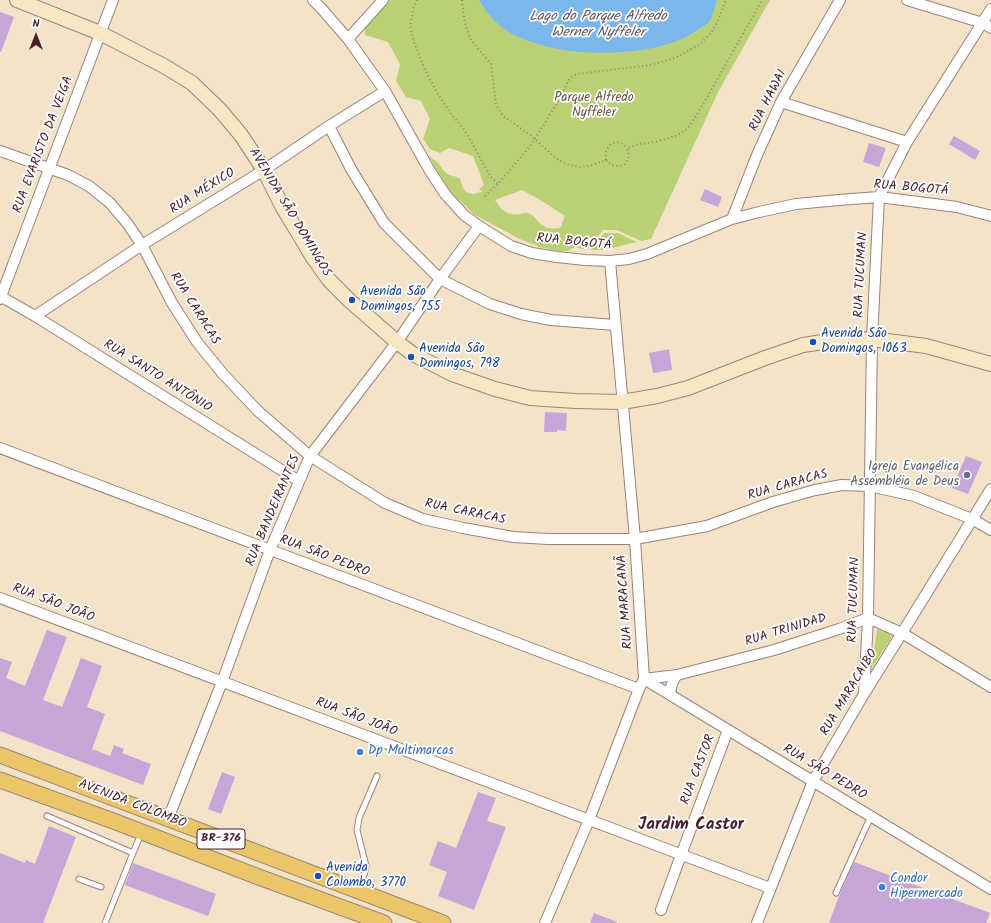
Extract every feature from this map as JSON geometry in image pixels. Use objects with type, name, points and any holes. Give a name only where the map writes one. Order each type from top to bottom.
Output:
[{"type":"main road","name":"AVENIDA COLOMBO","points":[[0,755],[442,923]]},
{"type":"main road","points":[[4,782],[24,776],[34,768]]},
{"type":"main road","name":"AVENIDA COLOMBO","points":[[4,782],[384,923]]},
{"type":"main road","points":[[316,898],[338,895],[352,889]]},
{"type":"street","name":"AVENIDA SÃO DOMINGOS","points":[[16,0],[100,33],[164,66],[192,84],[220,110],[241,135],[264,170],[282,206],[308,250],[329,280],[350,302],[397,342],[413,354],[452,374],[495,389],[530,398],[622,402],[657,396],[688,388],[764,358],[803,345],[823,342],[872,339],[926,346],[991,364]]},
{"type":"street","name":"RUA EVARISTO DA VEIGA","points":[[0,297],[113,0]]},
{"type":"street","name":"RUA BOGOTÁ","points":[[313,0],[348,39],[385,91],[445,194],[464,215],[512,246],[557,257],[610,261],[629,259],[647,254],[732,220],[759,212],[796,204],[878,198],[957,207],[991,216]]},
{"type":"street","points":[[348,39],[383,0]]},
{"type":"street","name":"RUA HAWAI","points":[[732,220],[757,155],[781,102],[840,0]]},
{"type":"street","points":[[907,0],[987,26]]},
{"type":"street","name":"RUA TUCUMAN","points":[[864,694],[868,618],[872,339],[878,198],[907,142],[987,26],[991,9]]},
{"type":"street","name":"RUA MÉXICO","points":[[35,316],[142,245],[264,170],[329,126],[385,91]]},
{"type":"street","points":[[781,102],[907,142]]},
{"type":"street","points":[[329,126],[351,169],[384,223],[440,279],[490,304],[521,314],[551,320],[616,325]]},
{"type":"street","name":"RUA CARACAS","points":[[0,151],[68,175],[89,186],[110,203],[127,223],[142,245],[172,303],[197,342],[223,374],[258,411],[310,456],[385,503],[423,519],[463,528],[513,536],[548,539],[635,539],[707,526],[773,502],[815,490],[842,485],[870,486],[914,496],[972,519],[991,530]]},
{"type":"street","name":"RUA BANDEIRANTES","points":[[168,819],[222,682],[270,550],[310,456],[397,342],[440,279],[479,226]]},
{"type":"street","name":"RUA MARACANÃ","points":[[610,261],[635,539],[644,680]]},
{"type":"street","name":"RUA SANTO ANTÔNIO","points":[[0,297],[35,316],[299,481]]},
{"type":"street","name":"RUA SÃO PEDRO","points":[[0,448],[639,690]]},
{"type":"street","name":"RUA MARACAIBO","points":[[757,923],[813,781],[864,694],[991,489]]},
{"type":"street","name":"RUA SÃO JOÃO","points":[[0,598],[770,888]]},
{"type":"street","points":[[868,618],[902,633],[991,687]]},
{"type":"street","name":"RUA TRINIDAD","points":[[644,680],[677,674],[774,650],[868,618]]},
{"type":"street","points":[[670,695],[671,684],[677,674]]},
{"type":"street","points":[[546,923],[589,820],[644,680]]},
{"type":"street","name":"RUA SÃO PEDRO","points":[[644,680],[991,890]]},
{"type":"street","name":"RUA CASTOR","points":[[661,910],[728,730]]},
{"type":"lane","points":[[352,889],[364,875],[366,866],[356,830],[359,818],[377,776]]},
{"type":"lane","points":[[47,816],[133,853]]},
{"type":"lane","points":[[836,892],[871,816]]},
{"type":"lane","points":[[105,923],[142,832]]},
{"type":"lane","points":[[79,879],[101,887]]},
{"type":"path","points":[[417,0],[414,6],[410,26],[414,42],[425,70],[438,94],[471,141],[490,176],[498,184]]},
{"type":"path","points":[[462,0],[466,27],[472,40],[491,64],[496,105],[503,116],[535,139],[557,159],[566,164],[580,167],[606,160]]},
{"type":"path","points":[[485,196],[498,184],[535,139],[561,97],[568,81],[572,77],[577,74],[590,72],[651,65],[675,58],[700,44],[711,33],[717,24],[726,0]]},
{"type":"path","points":[[627,148],[676,136],[687,129],[709,94],[762,0]]},
{"type":"path","points":[[615,142],[625,145],[629,155],[624,165],[614,166],[606,160],[606,151],[608,146],[615,142]]},
{"type":"green space","name":"Parque Alfredo Nyffeler","points":[[390,0],[770,0],[718,92],[651,239],[641,241],[617,230],[603,230],[587,250],[575,247],[567,251],[557,251],[540,247],[520,239],[475,215],[454,195],[445,184],[429,156],[449,175],[460,179],[466,192],[473,194],[482,192],[479,189],[484,185],[473,156],[449,148],[440,153],[430,149],[423,139],[430,119],[421,101],[406,97],[396,81],[400,64],[388,42],[365,35],[365,28]],"holes":[[[522,190],[565,216],[560,228],[545,227],[528,213],[512,214],[506,212],[495,200]]]},
{"type":"green space","points":[[604,233],[618,233],[637,242],[602,250],[590,250]]},
{"type":"green space","points":[[877,629],[893,635],[872,668]]},
{"type":"water","name":"Lago do Parque Alfredo Werner Nyffeler","points":[[479,0],[717,0],[708,23],[683,38],[668,44],[636,51],[602,53],[557,49],[516,36],[494,21]]},
{"type":"building","points":[[0,12],[14,17],[1,52],[0,52]]},
{"type":"building","points":[[954,136],[980,151],[975,160],[949,144]]},
{"type":"building","points":[[869,143],[886,148],[879,167],[863,162]]},
{"type":"building","points":[[705,189],[722,197],[718,207],[700,200]]},
{"type":"building","points":[[669,349],[672,370],[653,373],[649,353]]},
{"type":"building","points":[[545,412],[567,413],[566,431],[557,430],[557,432],[544,432]]},
{"type":"building","name":"Igreja Evangélica Assembléia de Deus","points":[[966,456],[982,462],[968,494],[952,488]]},
{"type":"building","points":[[47,630],[67,637],[43,700],[62,707],[81,658],[102,666],[87,707],[105,714],[92,749],[110,756],[114,745],[124,749],[122,753],[151,764],[143,785],[0,731],[0,658],[12,662],[6,678],[25,686]]},
{"type":"building","points":[[222,772],[235,777],[221,814],[208,809]]},
{"type":"building","points":[[478,792],[496,798],[487,821],[506,827],[474,910],[438,896],[447,872],[429,865],[438,841],[456,848]]},
{"type":"building","points":[[49,826],[76,837],[43,923],[0,923],[0,853],[25,863],[26,860],[35,864]]},
{"type":"building","name":"Condor Hipermercado","points":[[854,862],[990,913],[986,923],[829,923]]},
{"type":"building","points":[[133,863],[216,894],[208,916],[125,885]]},
{"type":"building","points":[[594,913],[617,922],[617,923],[590,923]]},
{"type":"place","name":"Avenida São Domingos, 755","points":[[352,300]]},
{"type":"place","name":"Avenida São Domingos, 1063","points":[[813,342]]},
{"type":"place","name":"Avenida São Domingos, 798","points":[[411,357]]},
{"type":"place","name":"Igreja Evangélica Assembléia de Deus","points":[[967,475]]},
{"type":"place","name":"Dp Multimarcas","points":[[360,752]]},
{"type":"place","name":"Avenida Colombo, 3770","points":[[318,876]]},
{"type":"place","name":"Condor Hipermercado","points":[[882,887]]},
{"type":"district","name":"Jardim Castor","points":[[691,826]]}]
